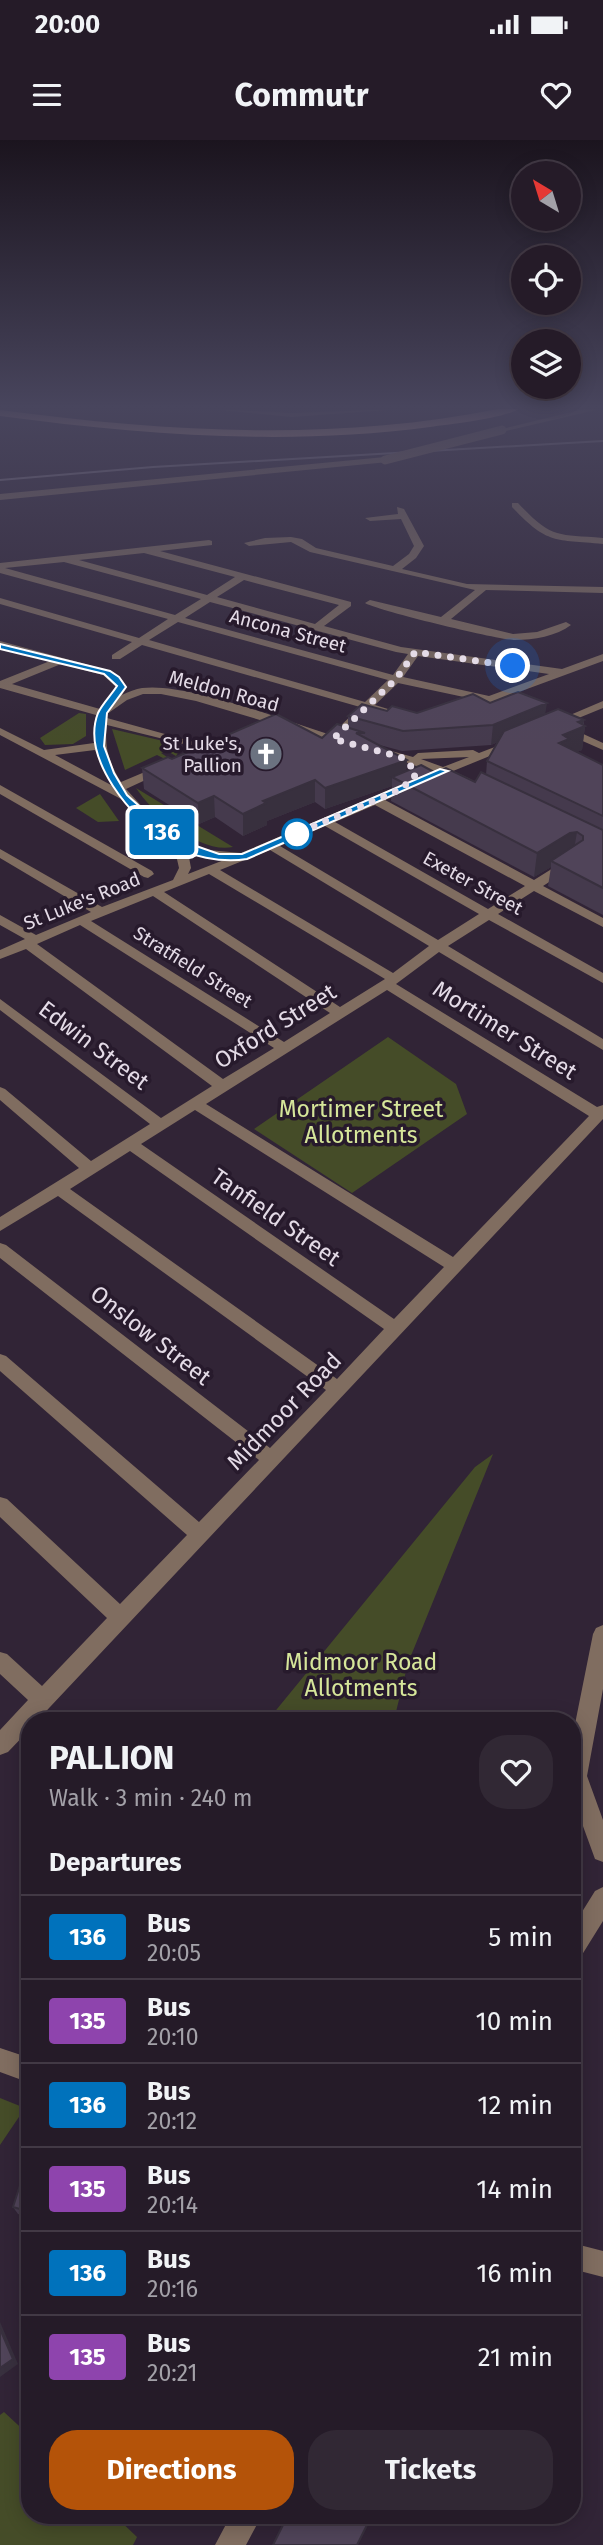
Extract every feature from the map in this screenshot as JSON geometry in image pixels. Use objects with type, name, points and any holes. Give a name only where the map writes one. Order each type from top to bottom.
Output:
[{"type":"street","points":[[394,570],[413,556],[419,546],[407,521]]},
{"type":"street","points":[[530,521],[549,540],[603,541]]},
{"type":"street","points":[[249,542],[288,539],[306,543],[313,550],[350,564],[394,570],[482,589],[603,590]]},
{"type":"street","points":[[0,568],[209,543]]},
{"type":"street","points":[[144,550],[347,604],[317,627]]},
{"type":"street","points":[[64,559],[415,652],[563,673]]},
{"type":"street","name":"Ancona Street","points":[[0,568],[396,679],[516,706]]},
{"type":"street","points":[[116,657],[242,578]]},
{"type":"street","points":[[441,622],[482,589]]},
{"type":"street","points":[[0,601],[394,713]]},
{"type":"street","points":[[370,603],[513,637],[538,635],[548,627],[566,625]]},
{"type":"street","points":[[2,646],[198,698]]},
{"type":"street","points":[[333,739],[396,679],[415,652]]},
{"type":"street","points":[[456,713],[603,657]]},
{"type":"street","points":[[1,684],[61,660]]},
{"type":"street","points":[[107,673],[122,687],[102,717],[100,746],[109,773],[121,792],[173,841],[219,857],[243,857]]},
{"type":"street","points":[[1,684],[102,717],[213,746],[184,759]]},
{"type":"street","name":"Meldon Road","points":[[102,717],[123,698],[142,691],[161,691],[198,698],[401,757],[477,786]]},
{"type":"street","points":[[603,704],[570,718],[551,722],[603,747]]},
{"type":"street","points":[[252,729],[272,721]]},
{"type":"street","points":[[0,731],[121,792]]},
{"type":"street","name":"St Luke's Road","points":[[0,955],[80,920],[243,857],[516,742],[469,754],[401,757]]},
{"type":"street","points":[[45,753],[100,746]]},
{"type":"street","points":[[477,786],[471,773],[472,768],[484,756]]},
{"type":"street","points":[[399,790],[416,774],[401,757]]},
{"type":"street","points":[[121,792],[172,765]]},
{"type":"street","points":[[399,790],[447,781],[477,786]]},
{"type":"street","points":[[0,789],[148,874]]},
{"type":"street","points":[[374,800],[603,923]]},
{"type":"street","name":"Exeter Street","points":[[324,821],[603,979]]},
{"type":"street","points":[[178,881],[185,868],[180,844]]},
{"type":"street","points":[[271,845],[603,1045]]},
{"type":"street","points":[[0,853],[101,912]]},
{"type":"street","name":"Oxford Street","points":[[0,1225],[340,1013],[440,945],[572,862]]},
{"type":"street","name":"Mortimer Street","points":[[211,870],[601,1112]]},
{"type":"street","points":[[155,892],[340,1013]]},
{"type":"street","points":[[0,919],[222,1086]]},
{"type":"street","name":"Stratfield Street","points":[[80,920],[284,1048]]},
{"type":"street","name":"Edwin Street","points":[[0,1003],[160,1124]]},
{"type":"street","points":[[0,1092],[89,1168]]},
{"type":"street","points":[[194,1103],[455,1266]]},
{"type":"street","name":"Midmoor Road","points":[[32,1712],[601,1112]]},
{"type":"street","name":"Tanfield Street","points":[[129,1143],[396,1329]]},
{"type":"street","points":[[58,1188],[338,1389]]},
{"type":"street","name":"Onslow Street","points":[[0,1249],[272,1460]]},
{"type":"street","points":[[0,1361],[200,1535]]},
{"type":"street","points":[[0,1505],[121,1618]]},
{"type":"street","points":[[581,1750],[603,1634]]},
{"type":"street","points":[[0,1661],[43,1700]]},
{"type":"street","name":"Midmoor Road","points":[[0,1745],[21,1723]]},
{"type":"street","points":[[581,1790],[603,1851]]},
{"type":"street","points":[[581,1935],[603,1899]]},
{"type":"street","points":[[0,2060],[21,2068]]},
{"type":"street","points":[[581,2258],[603,2264]]},
{"type":"street","points":[[230,2545],[242,2524]]},
{"type":"green space","points":[[79,713],[86,714],[86,736],[73,744],[45,745],[40,738]]},
{"type":"green space","points":[[112,729],[176,744],[180,750],[176,756],[167,751],[161,753],[170,759],[157,755],[125,770]]},
{"type":"green space","points":[[136,788],[233,847],[220,848],[206,844],[178,830],[154,809]]},
{"type":"green space","points":[[100,794],[119,821],[98,822],[76,808]]},
{"type":"green space","name":"Mortimer Street Allotments","points":[[388,1037],[456,1084],[467,1114],[352,1193],[254,1129]]},
{"type":"green space","name":"Midmoor Road Allotments","points":[[493,1454],[408,1663],[396,1712],[275,1712],[475,1467]]},
{"type":"green space","points":[[0,2098],[21,2106],[21,2114],[0,2145]]},
{"type":"green space","points":[[4,2412],[21,2428],[21,2524],[123,2524],[137,2537],[133,2545],[0,2545],[0,2415]]},
{"type":"building","points":[[518,692],[547,703],[493,725],[403,731],[348,716],[362,704],[387,711],[392,706],[417,713],[473,694],[490,703]]},
{"type":"building","points":[[558,709],[584,720],[578,722],[585,726],[563,735],[569,739],[559,743],[603,765],[603,816],[487,761],[504,731]]},
{"type":"building","points":[[276,714],[322,738],[337,724],[365,733],[356,733],[407,760],[325,788],[315,780],[263,801],[266,803],[243,814],[214,796],[198,803],[142,768],[168,757],[172,759]]},
{"type":"building","points":[[421,765],[436,773],[446,768],[475,782],[481,772],[603,830],[603,888],[551,861],[583,840],[583,836],[577,832],[570,833],[537,853],[392,777]]},
{"type":"building","points":[[21,2182],[21,2209],[13,2207]]},
{"type":"building","points":[[0,2329],[13,2359],[0,2368]]},
{"type":"building","points":[[284,2524],[368,2524],[357,2545],[273,2545]]},
{"type":"bus line","name":"136","points":[[0,647],[52,658],[116,678],[122,687],[102,713],[100,746],[109,773],[124,796],[173,841],[219,857],[243,857],[443,771]]},
{"type":"place","name":"St Luke's, Pallion","points":[[266,754]]},
{"type":"route","points":[[297,834],[288,837],[399,790],[414,778],[416,771],[401,757],[333,739],[396,679],[415,652],[513,666]]}]
